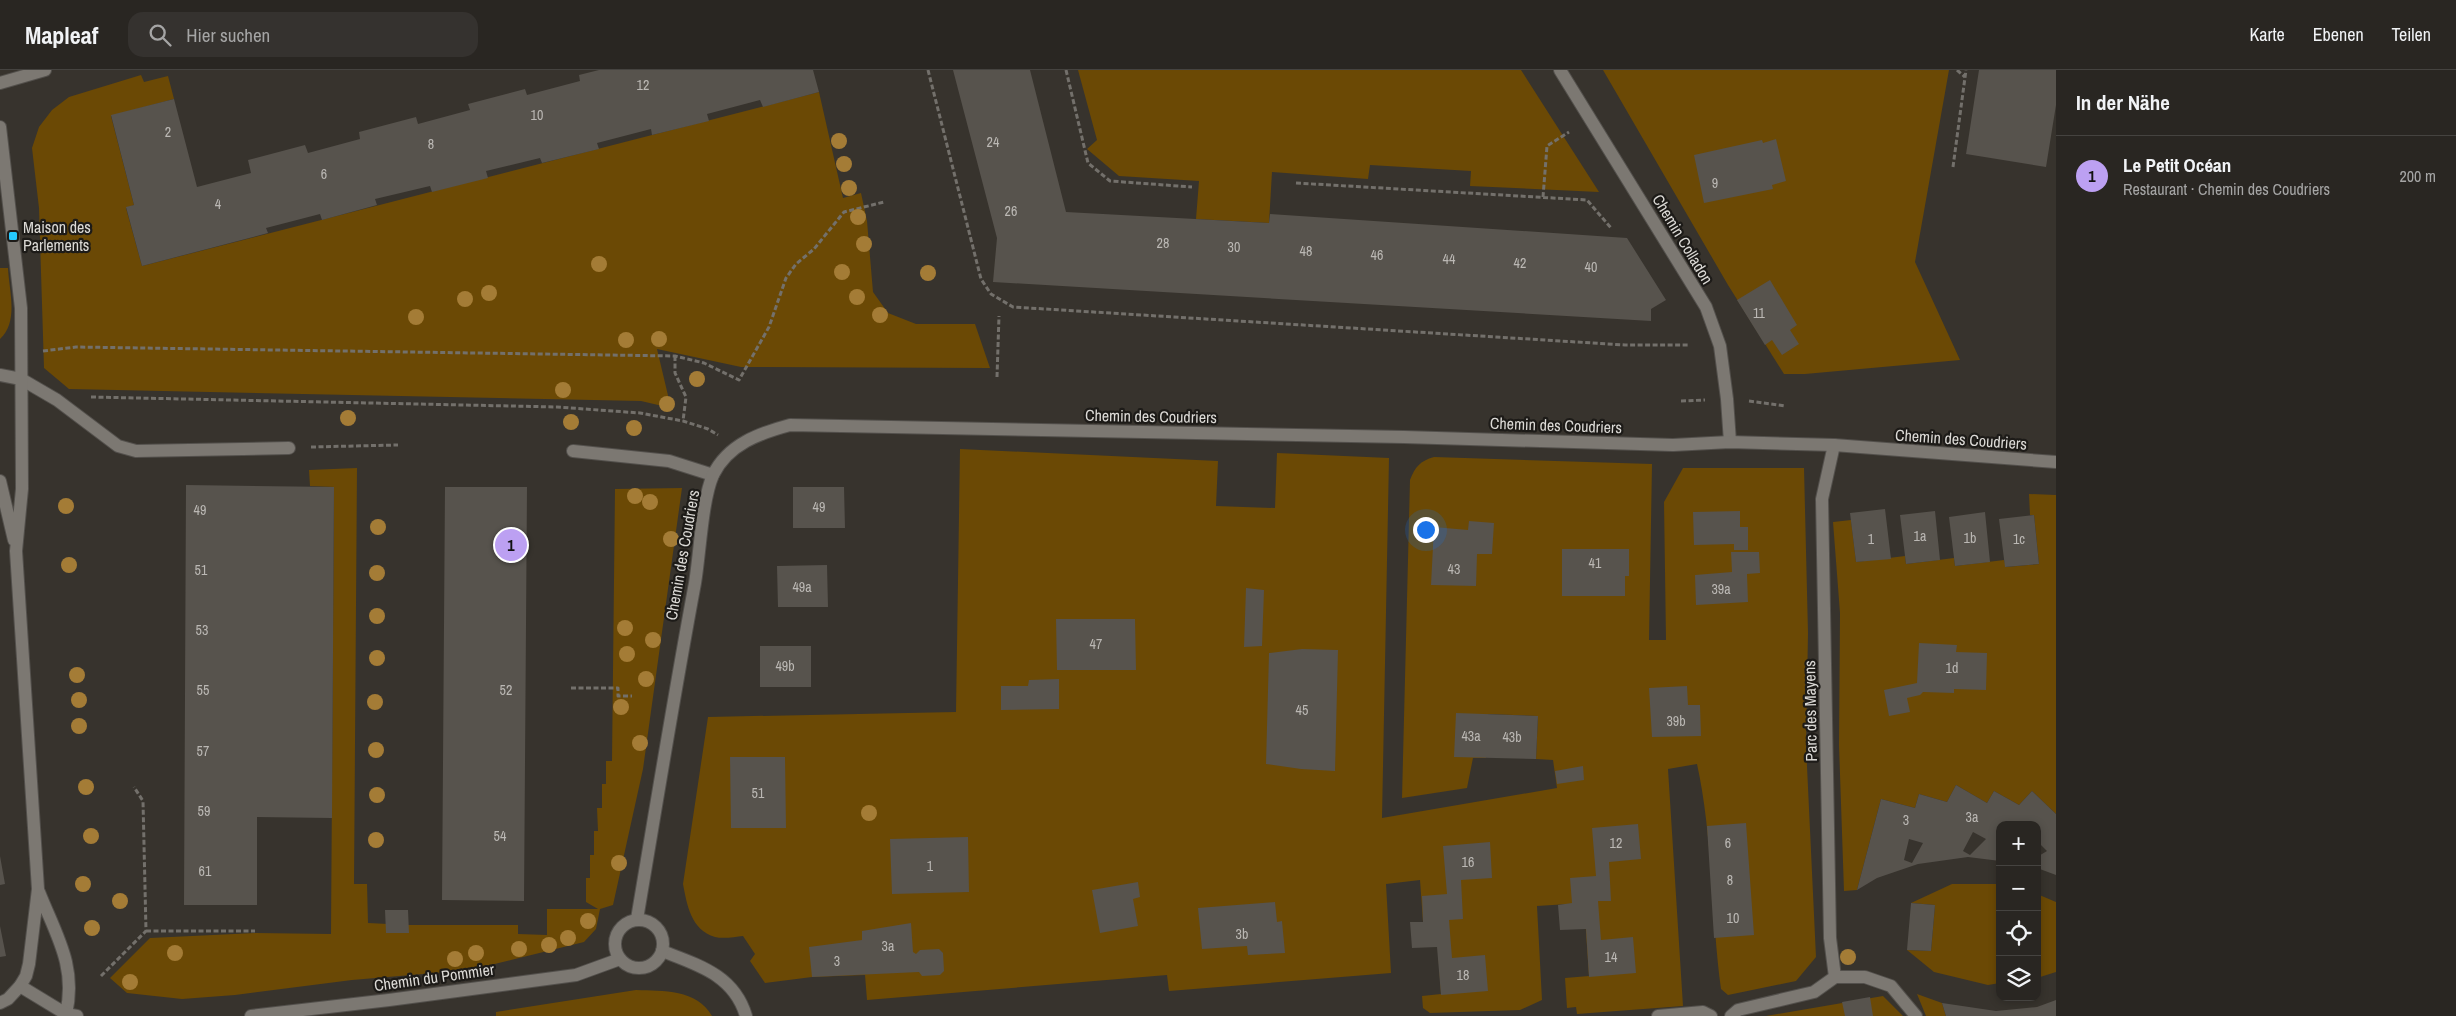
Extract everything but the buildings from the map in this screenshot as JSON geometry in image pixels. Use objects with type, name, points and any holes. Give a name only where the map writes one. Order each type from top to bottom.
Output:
[{"type":"street","points":[[0,83],[45,70]]},
{"type":"street","name":"Chemin Colladon","points":[[1560,70],[1706,307],[1720,346],[1727,391],[1730,442]]},
{"type":"street","points":[[0,127],[21,308],[22,489],[16,550],[38,889],[26,976],[8,999],[0,1003]]},
{"type":"street","points":[[0,375],[21,379],[57,400],[118,446],[136,451],[288,448]]},
{"type":"street","name":"Chemin des Coudriers","points":[[637,919],[698,564],[707,495],[713,475],[722,461],[738,446],[760,433],[790,425],[1404,437],[1673,445],[1730,442],[1834,446],[2056,462]]},
{"type":"street","name":"Parc des Mayens","points":[[1834,446],[1822,499],[1830,938],[1835,977]]},
{"type":"street","points":[[573,451],[670,461],[713,475]]},
{"type":"street","points":[[0,481],[16,550]]},
{"type":"street","points":[[20,986],[69,1015],[68,964],[38,889]]},
{"type":"street","points":[[646,920],[660,932],[663,942],[662,952],[651,964],[643,968],[634,968],[620,959],[614,943],[616,934],[628,921],[646,920]]},
{"type":"street","points":[[662,952],[706,969],[732,987],[742,1002],[746,1016]]},
{"type":"street","name":"Chemin du Pommier","points":[[251,1016],[576,975],[620,959]]},
{"type":"street","points":[[1731,1016],[1738,1010],[1814,992],[1835,977],[1865,977],[1891,986],[1916,1016]]},
{"type":"street","points":[[1658,1016],[1703,1012],[1712,1016]]},
{"type":"path","points":[[928,70],[981,279],[991,294],[1012,307],[1625,345],[1690,345]]},
{"type":"path","points":[[1066,70],[1088,163],[1110,180],[1192,187]]},
{"type":"path","points":[[1957,70],[1965,77]]},
{"type":"path","points":[[1953,167],[1966,70]]},
{"type":"path","points":[[1543,197],[1547,146],[1570,132]]},
{"type":"path","points":[[1296,183],[1587,200],[1611,228]]},
{"type":"path","points":[[38,352],[76,347],[675,356],[704,362],[739,380],[769,327],[786,278],[796,264],[814,249],[844,212],[884,202]]},
{"type":"path","points":[[997,377],[999,316]]},
{"type":"path","points":[[675,356],[674,373],[686,397],[683,421]]},
{"type":"path","points":[[57,400],[88,397],[557,407],[640,413],[683,421],[708,429],[738,446]]},
{"type":"path","points":[[288,448],[398,445]]},
{"type":"path","points":[[571,688],[618,688],[618,696],[632,696]]},
{"type":"path","points":[[134,787],[143,801],[146,930]]},
{"type":"path","points":[[101,976],[146,930],[255,930]]},
{"type":"shaded area","points":[[1078,70],[1521,70],[1599,192],[1470,186],[1471,171],[1370,165],[1368,179],[1272,172],[1269,223],[1196,219],[1199,181],[1119,176],[1087,149],[1097,140]]},
{"type":"shaded area","points":[[1603,70],[1949,70],[1915,262],[1960,360],[1805,374],[1784,374],[1728,285]]},
{"type":"shaded area","points":[[141,75],[144,82],[168,76],[174,99],[111,116],[134,205],[126,208],[142,266],[819,92],[843,198],[861,193],[867,221],[873,292],[888,313],[916,324],[975,324],[990,368],[741,367],[657,349],[671,408],[641,401],[69,389],[44,368],[39,208],[32,148],[39,127],[52,110],[69,97]]},
{"type":"shaded area","points":[[0,268],[8,268],[12,305],[9,324],[6,332],[0,339]]},
{"type":"shaded area","points":[[960,449],[1218,461],[1216,506],[1275,508],[1277,453],[1389,458],[1382,818],[1557,788],[1553,760],[1536,759],[1538,716],[1488,714],[1486,758],[1473,758],[1467,788],[1402,798],[1410,480],[1416,468],[1425,460],[1434,457],[1652,464],[1649,640],[1666,640],[1664,502],[1683,468],[1804,468],[1808,633],[1806,745],[1816,957],[1796,981],[1728,995],[1721,989],[1709,847],[1697,764],[1668,769],[1683,1006],[1577,1014],[1576,1007],[1567,1008],[1565,978],[1589,976],[1584,903],[1537,906],[1542,1000],[1520,1010],[1430,1013],[1423,1008],[1422,996],[1441,994],[1436,921],[1423,922],[1420,880],[1386,884],[1391,973],[1169,991],[1167,975],[867,1000],[865,975],[812,977],[765,983],[750,961],[755,954],[743,936],[718,938],[707,934],[695,923],[691,916],[683,884],[708,717],[956,712]]},
{"type":"shaded area","points":[[357,468],[354,884],[367,884],[368,923],[518,925],[518,934],[547,935],[547,909],[598,909],[586,902],[586,878],[590,878],[590,855],[594,855],[594,831],[598,831],[597,808],[602,808],[602,784],[606,784],[606,761],[612,761],[615,489],[682,488],[643,769],[613,905],[600,909],[596,929],[584,942],[470,970],[352,980],[235,995],[182,999],[127,993],[110,978],[150,938],[255,933],[331,934],[334,487],[310,486],[309,470]]},
{"type":"shaded area","points":[[2029,494],[2056,495],[2056,814],[2032,791],[2019,805],[1994,791],[1987,803],[1956,785],[1947,802],[1919,794],[1915,808],[1881,799],[1857,890],[1844,891],[1839,745],[1840,613],[1833,522],[1851,520],[1856,562],[1905,556],[1906,564],[1954,558],[1955,566],[2004,560],[2006,567],[2039,564],[2034,515],[2030,515]]},
{"type":"shaded area","points":[[1952,884],[1996,884],[1996,984],[1988,985],[1934,972],[1907,950],[1931,951],[1935,905],[1911,903]]},
{"type":"shaded area","points":[[2041,896],[2056,902],[2056,972],[2041,977]]},
{"type":"shaded area","points":[[636,990],[679,993],[688,996],[706,1007],[712,1016],[496,1016],[496,1012]]},
{"type":"shaded area","points":[[1917,994],[1942,1003],[1946,1016],[1926,1016]]},
{"type":"shaded area","points":[[1883,996],[1903,1016],[1766,1016]]},
{"type":"place","name":"Maison des Parlements","points":[[13,236]]},
{"type":"place","name":"Le Petit Océan","points":[[511,545]]}]
